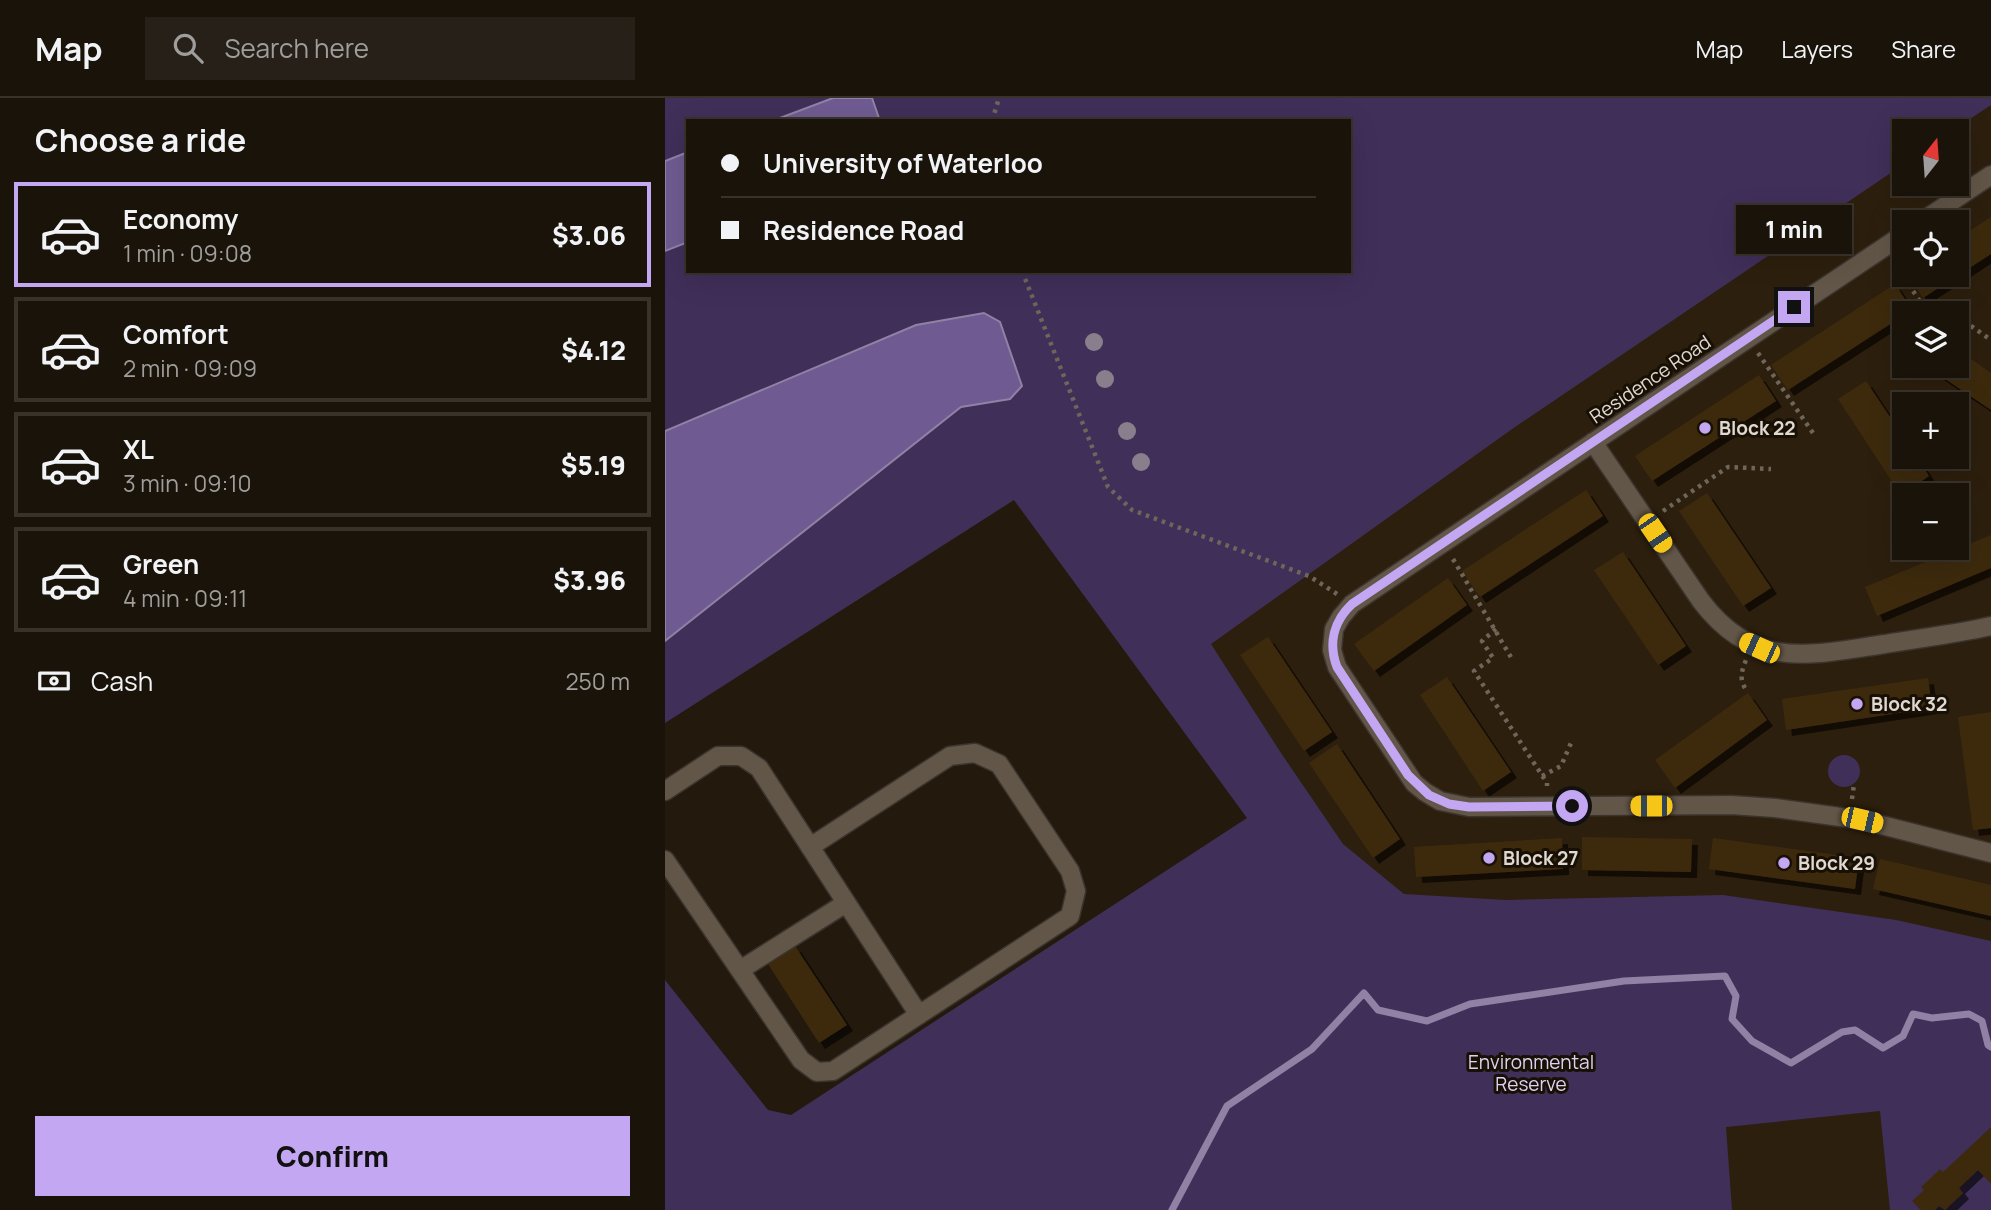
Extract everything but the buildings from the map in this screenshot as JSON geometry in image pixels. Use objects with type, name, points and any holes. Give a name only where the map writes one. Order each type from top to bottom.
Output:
[{"type":"street","points":[[1939,210],[1991,175]]},
{"type":"street","name":"Residence Road","points":[[1892,241],[1594,442],[1700,601],[1720,623],[1744,641],[1771,652],[1809,655],[1991,626]]},
{"type":"street","points":[[1594,442],[1352,604],[1334,629],[1334,660],[1418,786],[1436,799],[1469,807],[1731,805],[1796,810],[1862,820],[1991,853]]},
{"type":"street","points":[[665,860],[801,1060],[817,1072],[833,1071],[1070,916],[1076,891],[1070,871],[999,764],[975,753],[950,756],[810,847]]},
{"type":"street","points":[[665,791],[718,756],[741,756],[759,768],[919,1015]]},
{"type":"street","points":[[740,970],[846,903]]},
{"type":"path","points":[[993,119],[999,98]]},
{"type":"path","points":[[1883,247],[1920,301]]},
{"type":"path","points":[[1023,273],[1108,487],[1132,510],[1309,576],[1352,604]]},
{"type":"path","points":[[1969,325],[1991,341]]},
{"type":"path","points":[[1755,349],[1815,436]]},
{"type":"path","points":[[1662,511],[1727,467],[1771,468]]},
{"type":"path","points":[[1443,543],[1512,659]]},
{"type":"path","points":[[1496,629],[1482,641],[1493,658],[1474,671],[1547,783],[1546,806]]},
{"type":"path","points":[[1745,688],[1741,682],[1741,673],[1746,660]]},
{"type":"path","points":[[1542,776],[1561,766],[1571,743]]},
{"type":"shaded area","points":[[665,98],[1991,98],[1991,1210],[665,1210],[665,980],[768,1110],[791,1115],[1247,818],[1014,500],[665,723]]},
{"type":"shaded area","points":[[833,98],[872,98],[879,119],[777,119]]},
{"type":"shaded area","points":[[686,153],[686,243],[665,251],[665,161]]},
{"type":"shaded area","points":[[984,313],[1000,322],[1022,386],[1010,399],[961,407],[665,641],[665,431],[916,325]]},
{"type":"green space","points":[[665,98],[833,98],[777,119],[686,119],[686,153],[665,161]]},
{"type":"green space","name":"Environmental Reserve","points":[[872,98],[1991,98],[1991,105],[1969,120],[1892,119],[1892,172],[1515,427],[1211,644],[1343,844],[1404,894],[1505,900],[1723,895],[1896,920],[1991,941],[1991,1210],[1890,1210],[1880,1111],[1726,1127],[1732,1210],[665,1210],[665,980],[768,1110],[791,1115],[1247,818],[1014,500],[665,723],[665,641],[961,407],[1010,399],[984,313],[916,325],[665,431],[665,251],[686,243],[686,273],[1351,273],[1351,119],[879,119]]},
{"type":"green space","points":[[1844,755],[1855,760],[1860,771],[1855,782],[1844,787],[1833,782],[1828,771],[1833,760]]},
{"type":"waterway","points":[[1172,1210],[1227,1106],[1312,1049],[1364,993],[1378,1010],[1427,1021],[1470,1004],[1624,981],[1725,976],[1736,996],[1732,1019],[1752,1041],[1791,1063],[1842,1032],[1855,1030],[1883,1048],[1903,1036],[1913,1014],[1932,1018],[1969,1014],[1982,1021],[1988,1045],[1991,1047]]},
{"type":"place","name":"Block 22","points":[[1705,428]]},
{"type":"place","name":"Block 32","points":[[1857,704]]},
{"type":"place","name":"Block 27","points":[[1489,858]]},
{"type":"place","name":"Block 29","points":[[1784,863]]},
{"type":"route","points":[[1572,806],[1464,807],[1440,801],[1421,790],[1408,775],[1337,667],[1333,657],[1334,629],[1352,604],[1794,307]]}]
